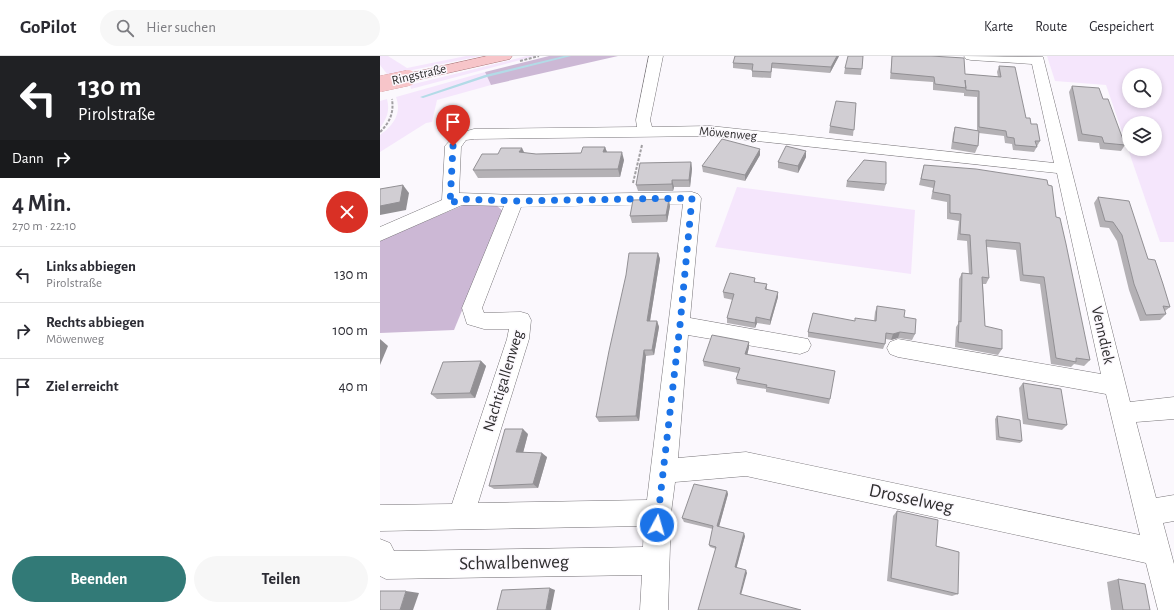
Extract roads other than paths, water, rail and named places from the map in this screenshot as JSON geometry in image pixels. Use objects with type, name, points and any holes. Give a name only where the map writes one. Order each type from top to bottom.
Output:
[{"type":"main road","name":"Ringstraße","points":[[380,84],[505,56]]},
{"type":"street","points":[[645,131],[643,120],[656,56]]},
{"type":"street","name":"Venndiek","points":[[971,56],[1038,60],[1115,386],[1172,610]]},
{"type":"street","name":"Möwenweg","points":[[450,204],[453,146],[461,137],[474,134],[710,131],[1064,169]]},
{"type":"street","points":[[380,234],[460,199],[515,201],[692,198],[680,325],[658,513],[654,610]]},
{"type":"street","name":"Nachtigallenweg","points":[[461,516],[518,339],[521,320],[484,321],[474,318],[472,308],[515,201]]},
{"type":"street","points":[[680,325],[800,345]]},
{"type":"street","points":[[898,348],[1115,386]]},
{"type":"street","points":[[1122,413],[1174,408]]},
{"type":"street","name":"Drosselweg","points":[[664,471],[746,464],[1157,552]]},
{"type":"street","points":[[1147,512],[1174,508]]},
{"type":"street","points":[[380,518],[658,513]]},
{"type":"street","name":"Schwalbenweg","points":[[380,553],[386,564],[655,561]]},
{"type":"waterway","points":[[422,97],[486,76],[569,56]]}]
